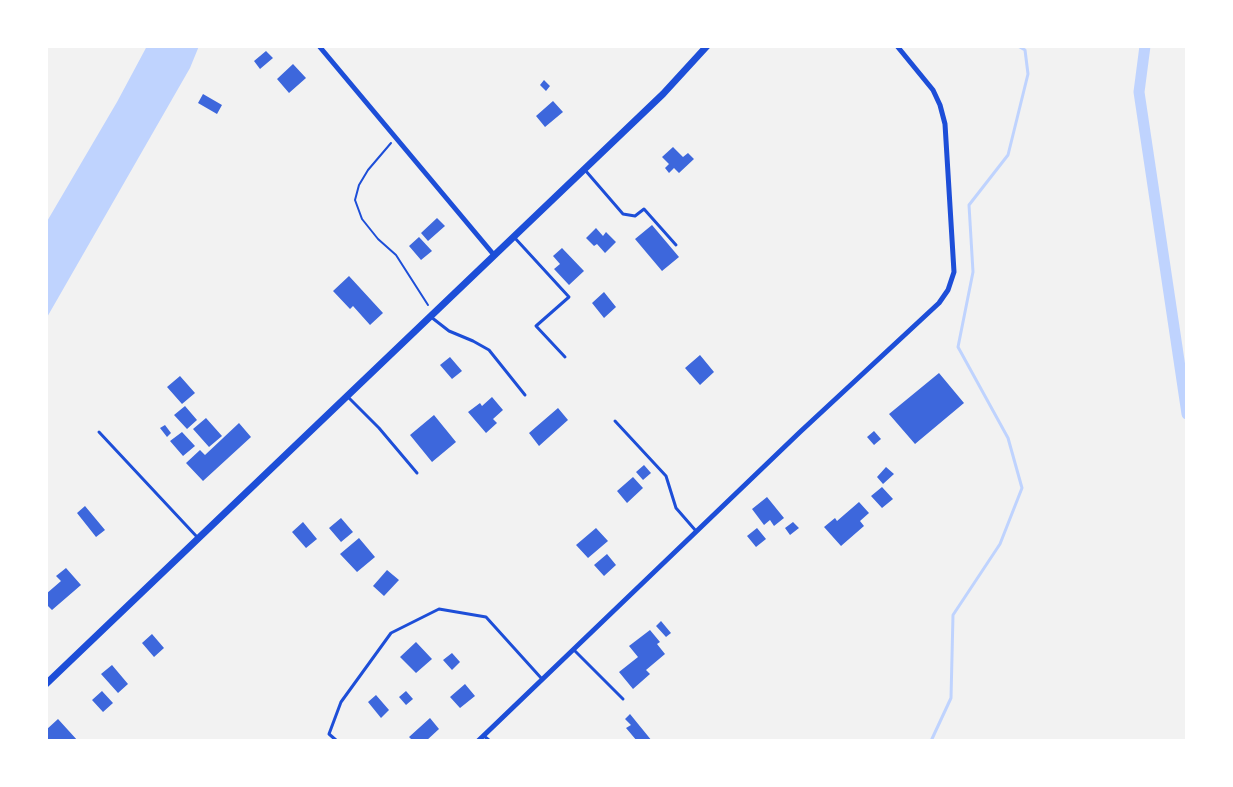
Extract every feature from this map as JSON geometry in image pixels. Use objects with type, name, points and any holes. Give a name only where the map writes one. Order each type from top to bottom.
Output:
[{"type":"street","points":[[319,46],[494,255]]},
{"type":"street","points":[[46,684],[584,170],[662,94],[707,46]]},
{"type":"street","points":[[478,741],[800,432],[939,303],[948,290],[954,272],[945,124],[940,105],[933,90],[897,46]]},
{"type":"lane","points":[[584,170],[623,214],[635,216],[644,209],[676,245]]},
{"type":"lane","points":[[514,237],[569,297],[536,326],[566,357]]},
{"type":"lane","points":[[432,315],[449,331],[489,350],[526,395]]},
{"type":"lane","points":[[347,396],[379,428],[417,473]]},
{"type":"lane","points":[[615,421],[666,476],[676,508],[696,531]]},
{"type":"lane","points":[[99,432],[199,538]]},
{"type":"lane","points":[[337,741],[329,734],[341,702],[391,633],[439,609],[486,617],[542,679]]},
{"type":"lane","points":[[573,649],[623,699]]},
{"type":"lane","points":[[484,735],[490,741]]},
{"type":"path","points":[[396,139],[368,170],[359,186],[355,200],[362,218],[378,239],[396,255],[432,315]]},
{"type":"water","points":[[147,46],[199,46],[190,68],[46,319],[46,223],[117,102]]},
{"type":"building","points":[[266,51],[273,58],[260,69],[254,61]]},
{"type":"building","points":[[293,64],[306,78],[289,93],[277,79]]},
{"type":"building","points":[[544,80],[550,86],[546,91],[540,85]]},
{"type":"building","points":[[203,94],[222,105],[217,114],[198,103]]},
{"type":"building","points":[[553,101],[563,112],[545,127],[536,116]]},
{"type":"building","points":[[673,147],[683,157],[688,153],[694,159],[679,173],[674,168],[669,173],[665,168],[669,164],[662,157]]},
{"type":"building","points":[[437,218],[445,226],[428,241],[421,233]]},
{"type":"building","points":[[652,225],[679,257],[662,271],[635,239]]},
{"type":"building","points":[[596,228],[603,236],[606,232],[616,242],[605,253],[597,244],[594,246],[586,238]]},
{"type":"building","points":[[419,237],[432,251],[421,260],[409,246]]},
{"type":"building","points":[[562,248],[584,271],[569,285],[554,269],[560,264],[553,256]]},
{"type":"building","points":[[349,276],[383,313],[370,325],[353,306],[350,309],[333,291]]},
{"type":"building","points":[[604,292],[616,307],[604,318],[592,303]]},
{"type":"building","points":[[700,355],[714,372],[700,385],[685,368]]},
{"type":"building","points":[[450,357],[462,371],[452,379],[440,365]]},
{"type":"building","points":[[939,373],[964,403],[915,444],[889,414]]},
{"type":"building","points":[[180,376],[195,393],[182,404],[167,387]]},
{"type":"building","points":[[492,397],[503,410],[493,419],[497,423],[486,433],[468,412],[480,403],[482,406]]},
{"type":"building","points":[[185,406],[197,420],[187,429],[174,415]]},
{"type":"building","points":[[558,408],[568,420],[539,446],[529,433]]},
{"type":"building","points":[[434,415],[456,442],[432,462],[410,435]]},
{"type":"building","points":[[206,418],[222,436],[209,447],[193,429]]},
{"type":"building","points":[[239,423],[251,437],[203,481],[186,463],[200,450],[205,455]]},
{"type":"building","points":[[165,425],[171,433],[167,437],[160,428]]},
{"type":"building","points":[[874,431],[881,439],[874,445],[867,437]]},
{"type":"building","points":[[182,432],[195,446],[183,456],[170,441]]},
{"type":"building","points":[[644,465],[651,473],[643,480],[636,472]]},
{"type":"building","points":[[886,467],[894,474],[883,484],[877,477]]},
{"type":"building","points":[[633,477],[643,488],[627,503],[617,491]]},
{"type":"building","points":[[882,487],[893,499],[882,508],[871,496]]},
{"type":"building","points":[[767,497],[784,518],[774,526],[770,520],[764,525],[752,509]]},
{"type":"building","points":[[859,502],[869,513],[860,521],[864,526],[841,546],[824,527],[835,518],[837,521]]},
{"type":"building","points":[[85,506],[105,530],[96,537],[77,513]]},
{"type":"building","points":[[341,518],[353,532],[341,542],[329,528]]},
{"type":"building","points":[[303,522],[317,539],[306,548],[292,532]]},
{"type":"building","points":[[793,522],[799,528],[790,535],[785,528]]},
{"type":"building","points":[[596,528],[608,541],[588,558],[576,545]]},
{"type":"building","points":[[757,528],[766,539],[756,547],[747,536]]},
{"type":"building","points":[[359,538],[375,557],[357,572],[340,554]]},
{"type":"building","points":[[607,554],[616,565],[604,576],[594,565]]},
{"type":"building","points":[[66,568],[81,585],[52,610],[46,604],[46,594],[61,581],[56,576]]},
{"type":"building","points":[[387,570],[399,580],[384,596],[373,586]]},
{"type":"building","points":[[661,621],[671,633],[666,637],[656,626]]},
{"type":"building","points":[[650,630],[660,642],[657,644],[665,654],[646,670],[650,674],[633,689],[619,672],[638,657],[629,646]]},
{"type":"building","points":[[152,634],[164,648],[154,657],[142,643]]},
{"type":"building","points":[[416,642],[432,659],[416,673],[400,657]]},
{"type":"building","points":[[452,653],[460,662],[452,670],[443,660]]},
{"type":"building","points":[[112,665],[128,684],[118,693],[101,674]]},
{"type":"building","points":[[465,684],[475,696],[460,708],[450,697]]},
{"type":"building","points":[[102,691],[113,703],[103,712],[92,700]]},
{"type":"building","points":[[406,691],[413,699],[406,705],[399,697]]},
{"type":"building","points":[[376,695],[389,710],[381,718],[368,702]]},
{"type":"building","points":[[630,714],[652,741],[637,741],[626,728],[631,725],[625,719]]},
{"type":"building","points":[[430,718],[439,729],[426,741],[413,741],[409,737]]},
{"type":"building","points":[[58,719],[78,741],[46,741],[46,730]]},
{"type":"waterway","points":[[931,741],[951,698],[953,615],[1000,544],[1022,488],[1008,438],[958,347],[973,272],[969,205],[1008,155],[1028,74],[1025,50],[1018,46]]},
{"type":"waterway","points":[[1145,46],[1139,92],[1187,414]]}]
